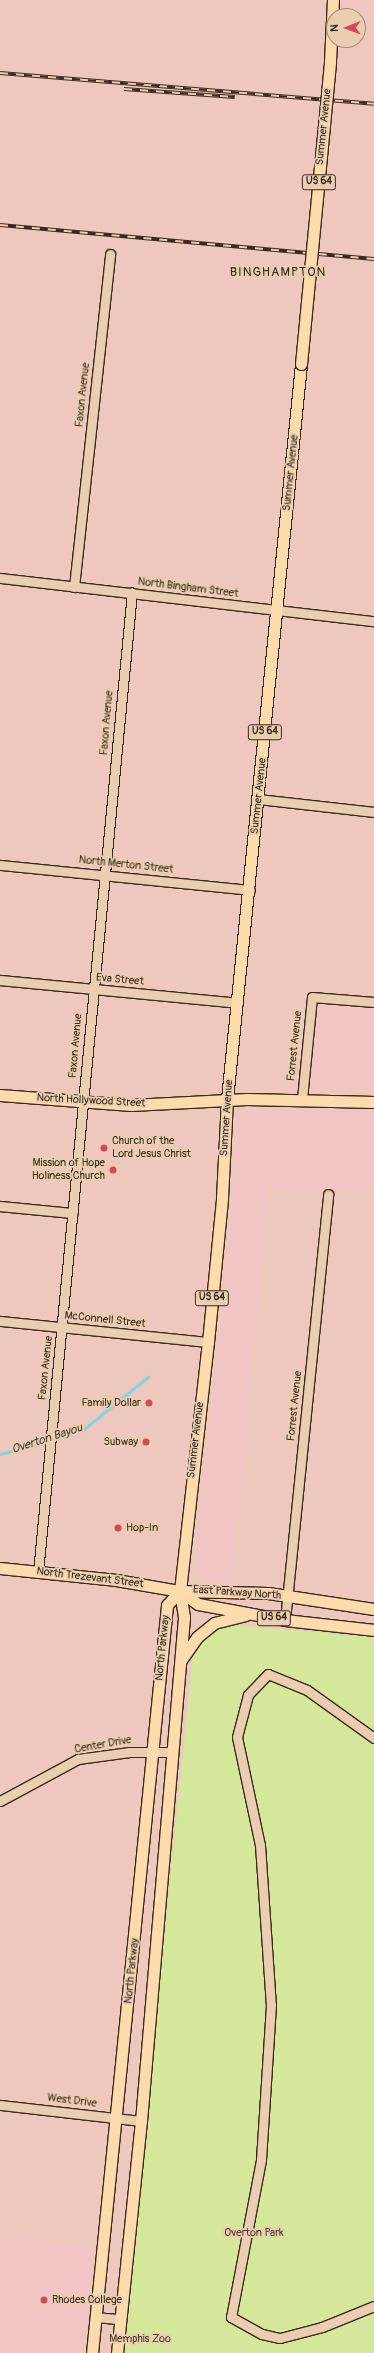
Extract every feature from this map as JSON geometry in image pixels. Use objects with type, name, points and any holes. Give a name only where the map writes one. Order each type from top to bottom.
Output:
[{"type":"main road","name":"Summer Avenue","points":[[180,1591],[208,1342],[222,1198],[227,1099],[250,890],[330,62],[334,0]]},
{"type":"main road","name":"North Hollywood Street","points":[[0,1095],[83,1103],[132,1105],[227,1099],[302,1098],[374,1102]]},
{"type":"main road","name":"North Trezevant Street","points":[[0,1568],[116,1580],[180,1591]]},
{"type":"main road","name":"East Parkway North","points":[[180,1591],[268,1593],[374,1609]]},
{"type":"main road","name":"East Parkway North","points":[[180,1591],[198,1604],[285,1620],[374,1630]]},
{"type":"main road","name":"North Parkway","points":[[117,2353],[141,2120],[184,1617],[180,1591]]},
{"type":"main road","name":"North Parkway","points":[[92,2353],[114,2118],[131,1986],[167,1606],[180,1591]]},
{"type":"main road","points":[[180,1660],[197,1637],[214,1623],[251,1614]]},
{"type":"street","name":"Faxon Avenue","points":[[74,587],[110,254]]},
{"type":"street","name":"North Bingham Street","points":[[0,578],[374,621]]},
{"type":"street","name":"Faxon Avenue","points":[[38,1572],[132,593]]},
{"type":"street","points":[[258,799],[374,812]]},
{"type":"street","name":"North Merton Street","points":[[0,865],[250,890]]},
{"type":"street","name":"Eva Street","points":[[0,980],[238,1003]]},
{"type":"street","name":"Forrest Avenue","points":[[302,1098],[312,997],[374,1002]]},
{"type":"street","name":"Forrest Avenue","points":[[285,1620],[328,1194]]},
{"type":"street","points":[[0,1206],[73,1213]]},
{"type":"street","name":"McConnell Street","points":[[0,1321],[208,1342]]},
{"type":"street","points":[[374,1738],[307,1690],[268,1674],[248,1695],[238,1737],[260,1845],[271,2005],[260,2160],[231,2317],[262,2334],[280,2338],[322,2327],[374,2306]]},
{"type":"street","name":"Center Drive","points":[[0,1801],[78,1759],[153,1751],[172,1752]]},
{"type":"street","name":"West Drive","points":[[0,2105],[141,2120]]},
{"type":"street","points":[[95,2317],[120,2319]]},
{"type":"shaded area","points":[[320,1004],[374,1008],[374,1092],[308,1085],[316,1011]]},
{"type":"shaded area","points":[[312,1109],[374,1109],[374,1191],[331,1188],[331,1193],[269,1188],[232,1583],[211,1581],[198,1573],[196,1562],[239,1121],[247,1114],[257,1112]]},
{"type":"shaded area","name":"Rhodes College","points":[[0,2235],[94,2247],[84,2353],[0,2353]]},
{"type":"green space","name":"Overton Park","points":[[223,1624],[374,1637],[374,2353],[122,2353],[193,1654],[200,1638]]},
{"type":"waterway","name":"Overton Bayou","points":[[53,1440],[83,1430],[148,1377]]},
{"type":"waterway","name":"Overton Bayou","points":[[0,1454],[48,1441]]},
{"type":"railway","points":[[0,73],[374,104]]},
{"type":"railway","points":[[124,89],[235,97]]},
{"type":"railway","points":[[0,225],[374,259]]},
{"type":"place","name":"Church of the Lord Jesus Christ","points":[[104,1148]]},
{"type":"place","name":"Mission of Hope Holiness Church","points":[[113,1170]]},
{"type":"place","name":"Family Dollar","points":[[149,1403]]},
{"type":"place","name":"Subway","points":[[146,1442]]},
{"type":"place","name":"Hop-In","points":[[118,1528]]},
{"type":"place","name":"Rhodes College","points":[[44,2300]]},
{"type":"district","name":"BINGHAMPTON","points":[[278,272]]},
{"type":"park label","name":"Memphis Zoo","points":[[140,2339]]}]
